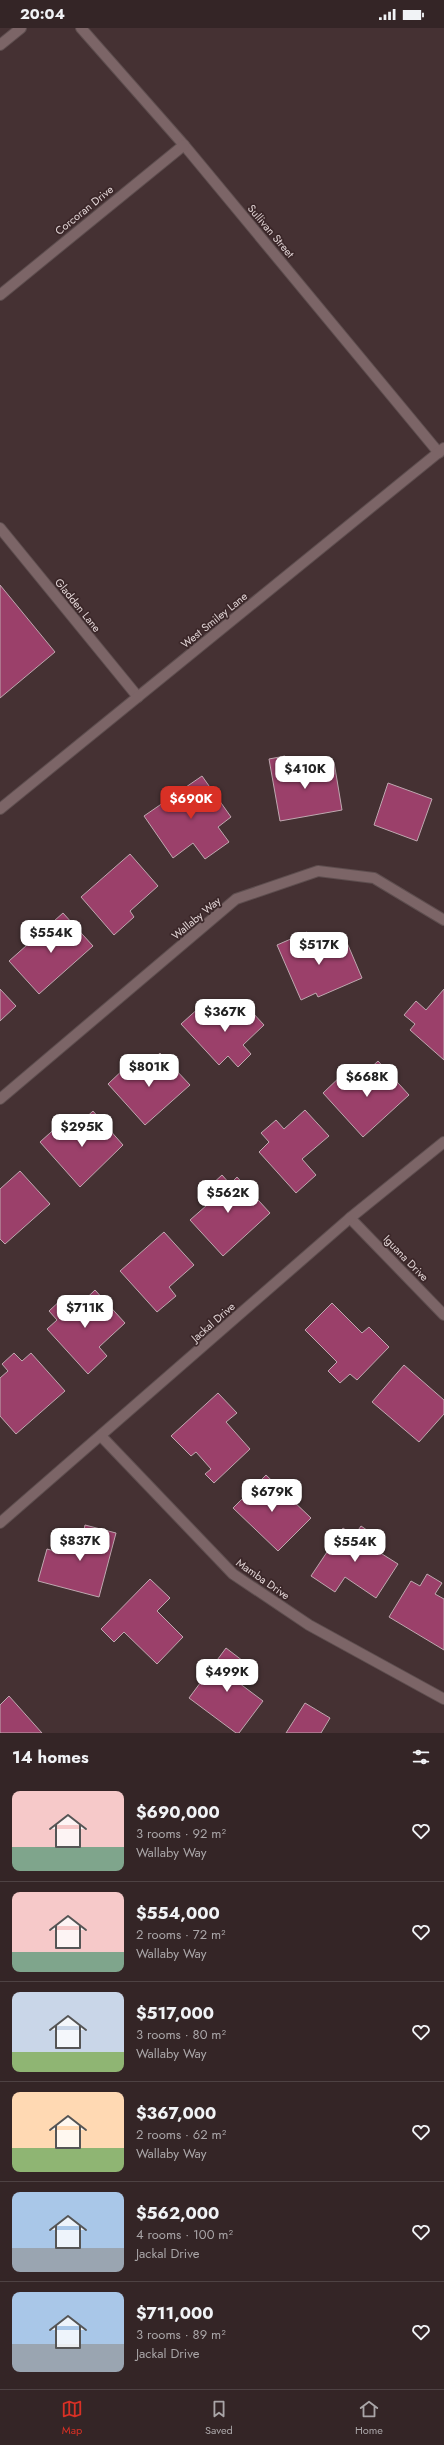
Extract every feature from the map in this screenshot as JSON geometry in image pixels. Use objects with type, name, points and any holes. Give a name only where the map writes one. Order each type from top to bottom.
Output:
[{"type":"street","points":[[0,45],[21,28]]},
{"type":"street","name":"Sullivan Street","points":[[81,28],[184,145],[441,451]]},
{"type":"street","name":"Corcoran Drive","points":[[0,295],[184,145]]},
{"type":"street","name":"West Smiley Lane","points":[[0,809],[441,451]]},
{"type":"street","name":"Gladden Lane","points":[[0,528],[138,697]]},
{"type":"street","name":"Wallaby Way","points":[[0,1099],[236,899],[318,871],[374,878],[444,920]]},
{"type":"street","name":"Jackal Drive","points":[[0,1522],[101,1436],[350,1218],[444,1142]]},
{"type":"street","name":"Iguana Drive","points":[[350,1218],[444,1315]]},
{"type":"street","name":"Mamba Drive","points":[[101,1436],[233,1574],[309,1625],[444,1699]]},
{"type":"building","points":[[0,585],[55,652],[0,698]]},
{"type":"building","points":[[285,756],[287,770],[334,762],[342,810],[280,821],[269,759]]},
{"type":"building","points":[[202,776],[231,817],[218,827],[229,842],[205,859],[193,843],[173,858],[144,816]]},
{"type":"building","points":[[388,783],[432,799],[417,841],[374,825]]},
{"type":"building","points":[[130,854],[158,886],[130,911],[134,917],[114,935],[81,897]]},
{"type":"building","points":[[63,913],[93,946],[39,994],[9,961]]},
{"type":"building","points":[[307,932],[315,951],[345,938],[362,978],[318,997],[316,993],[301,1000],[277,945]]},
{"type":"building","points":[[0,989],[16,1006],[0,1021]]},
{"type":"building","points":[[444,989],[444,1060],[410,1030],[415,1024],[404,1015],[416,1001],[426,1010]]},
{"type":"building","points":[[241,1000],[264,1025],[243,1045],[251,1054],[238,1067],[228,1056],[219,1065],[181,1024],[201,1006],[216,1023]]},
{"type":"building","points":[[160,1053],[190,1085],[145,1125],[108,1084],[128,1065],[137,1074]]},
{"type":"building","points":[[378,1061],[409,1095],[363,1137],[323,1093],[343,1074],[353,1084]]},
{"type":"building","points":[[305,1110],[329,1136],[302,1159],[316,1175],[296,1193],[259,1152],[269,1142],[261,1133],[276,1120],[284,1129]]},
{"type":"building","points":[[93,1111],[123,1145],[80,1187],[40,1142],[60,1124],[69,1133]]},
{"type":"building","points":[[20,1171],[50,1204],[5,1244],[0,1239],[0,1189]]},
{"type":"building","points":[[222,1175],[230,1184],[237,1177],[270,1213],[223,1256],[190,1220],[207,1205],[199,1196]]},
{"type":"building","points":[[164,1232],[194,1265],[169,1287],[176,1296],[157,1312],[120,1271]]},
{"type":"building","points":[[95,1290],[125,1323],[99,1347],[107,1356],[88,1374],[47,1329],[57,1320],[49,1311],[63,1298],[74,1310]]},
{"type":"building","points":[[332,1303],[362,1333],[369,1327],[389,1347],[357,1380],[350,1374],[340,1383],[328,1371],[337,1362],[305,1330]]},
{"type":"building","points":[[14,1353],[22,1361],[31,1353],[65,1391],[16,1434],[0,1416],[0,1378],[8,1371],[2,1364]]},
{"type":"building","points":[[404,1365],[444,1400],[444,1414],[419,1442],[372,1402]]},
{"type":"building","points":[[218,1393],[237,1413],[226,1422],[250,1449],[214,1483],[205,1474],[211,1469],[196,1452],[191,1456],[171,1436]]},
{"type":"building","points":[[266,1475],[311,1518],[278,1551],[233,1508]]},
{"type":"building","points":[[85,1525],[116,1533],[99,1597],[38,1581],[47,1549],[58,1552],[62,1539],[81,1544]]},
{"type":"building","points":[[361,1526],[377,1537],[371,1547],[398,1564],[376,1598],[345,1577],[335,1592],[311,1576],[343,1528],[354,1536]]},
{"type":"building","points":[[427,1574],[442,1583],[435,1594],[444,1599],[444,1650],[389,1617],[411,1581],[420,1586]]},
{"type":"building","points":[[150,1579],[170,1598],[157,1611],[183,1637],[157,1664],[124,1632],[114,1642],[101,1629]]},
{"type":"building","points":[[226,1648],[247,1664],[235,1680],[263,1701],[239,1733],[236,1733],[189,1698]]},
{"type":"building","points":[[9,1696],[42,1733],[0,1733],[0,1705]]},
{"type":"building","points":[[305,1703],[330,1718],[321,1733],[286,1733]]}]
